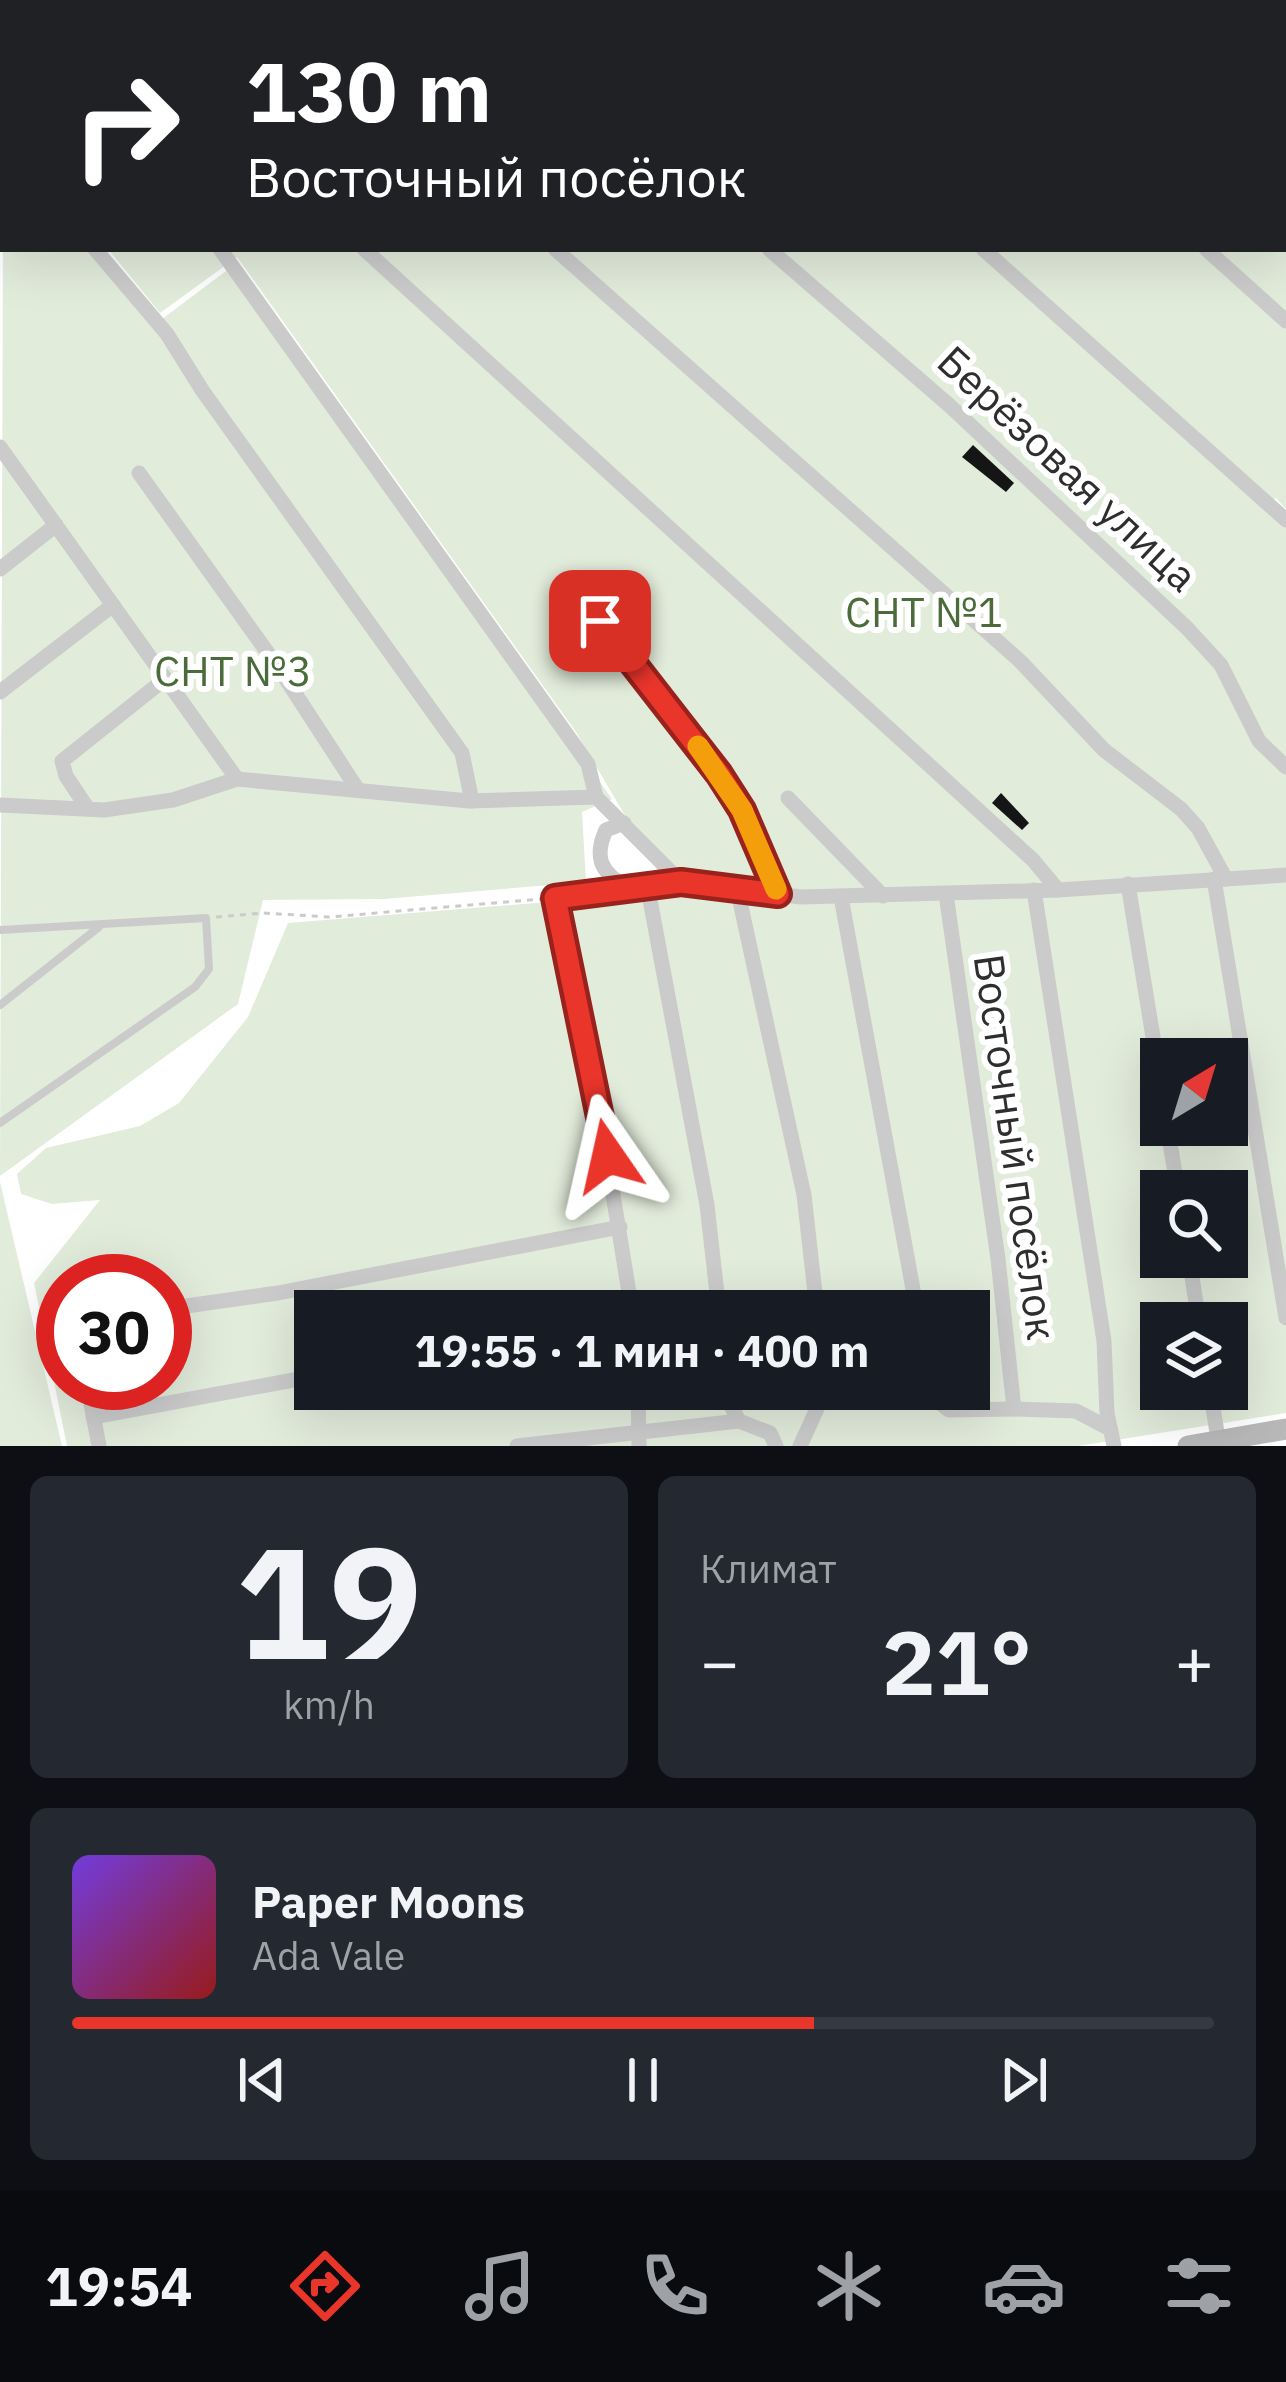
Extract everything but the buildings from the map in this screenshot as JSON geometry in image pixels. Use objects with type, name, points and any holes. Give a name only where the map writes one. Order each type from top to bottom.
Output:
[{"type":"main road","points":[[1188,1446],[1286,1429]]},
{"type":"street","points":[[98,252],[167,334],[462,754],[472,801]]},
{"type":"street","points":[[222,252],[588,764],[596,797],[681,882]]},
{"type":"street","points":[[367,252],[1033,860],[1058,890]]},
{"type":"street","points":[[558,252],[1020,661],[1104,750],[1181,809],[1198,828],[1220,879],[1286,1318]]},
{"type":"street","name":"Берёзовая улица","points":[[773,252],[950,406],[1187,628],[1221,665],[1259,741],[1286,767]]},
{"type":"street","points":[[986,252],[1286,520]]},
{"type":"street","points":[[1209,252],[1286,321]]},
{"type":"street","points":[[0,447],[237,779]]},
{"type":"street","points":[[139,473],[278,667],[358,790]]},
{"type":"street","points":[[0,568],[56,525]]},
{"type":"street","points":[[0,692],[112,605]]},
{"type":"street","points":[[600,621],[719,774],[742,810],[778,894]]},
{"type":"street","points":[[88,808],[66,776],[62,761],[165,679]]},
{"type":"street","points":[[0,805],[88,808],[172,800],[237,779],[472,801],[596,797]]},
{"type":"street","points":[[788,797],[883,896]]},
{"type":"street","points":[[624,823],[606,830],[600,860],[604,871],[627,887]]},
{"type":"street","points":[[629,1290],[555,898],[681,882],[841,897],[1058,890],[1286,875]]},
{"type":"street","points":[[1128,884],[1153,1038]]},
{"type":"street","points":[[737,888],[804,1196],[815,1290]]},
{"type":"street","points":[[648,889],[707,1205],[717,1290]]},
{"type":"street","name":"Восточный посёлок","points":[[1034,890],[1104,1341],[1112,1437]]},
{"type":"street","name":"Восточный посёлок","points":[[946,894],[998,1259],[1014,1409]]},
{"type":"street","points":[[841,897],[913,1290]]},
{"type":"street","points":[[192,1306],[620,1227]]},
{"type":"street","points":[[93,1417],[294,1380]]},
{"type":"street","name":"Восточный посёлок","points":[[990,1409],[1076,1411],[1112,1437]]},
{"type":"street","points":[[92,1410],[99,1446]]},
{"type":"street","points":[[735,1410],[739,1421]]},
{"type":"street","points":[[800,1446],[816,1410]]},
{"type":"street","points":[[1214,1410],[1219,1443]]},
{"type":"street","points":[[517,1446],[640,1439],[739,1421],[770,1433],[776,1446]]},
{"type":"lane","points":[[0,930],[206,918],[209,969],[195,987],[0,1123]]},
{"type":"lane","points":[[0,1005],[100,926]]},
{"type":"path","points":[[206,918],[263,913],[329,916],[555,898]]},
{"type":"green space","name":"СНТ №3","points":[[3,252],[97,252],[158,322],[230,268],[612,799],[582,812],[586,882],[384,899],[263,900],[238,1004],[0,1176]]},
{"type":"green space","name":"СНТ №1","points":[[110,252],[1286,252],[1286,509],[1276,498],[1268,505],[1286,523],[1286,1413],[1078,1446],[67,1446],[60,1410],[192,1410],[192,1254],[57,1254],[100,1200],[52,1204],[21,1194],[17,1174],[46,1148],[140,1126],[179,1103],[248,1017],[288,923],[670,892],[576,732],[237,257],[160,313]]},
{"type":"green space","points":[[0,1182],[36,1335],[36,1410],[54,1410],[62,1446],[0,1446]]},
{"type":"slow traffic","points":[[698,746],[742,810],[776,889]]},
{"type":"route","points":[[600,621],[719,774],[742,810],[778,894],[681,882],[555,898],[608,1156]]}]
